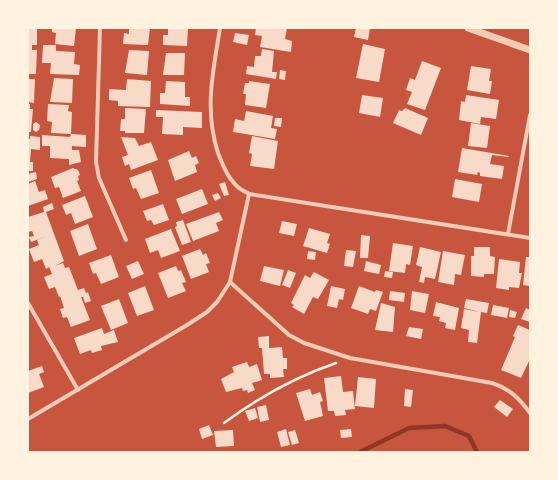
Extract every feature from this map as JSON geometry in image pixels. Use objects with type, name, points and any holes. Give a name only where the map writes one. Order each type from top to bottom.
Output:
[{"type":"street","points":[[100,28],[96,162],[99,178],[126,240]]},
{"type":"street","points":[[220,28],[210,84],[209,108],[212,134],[228,176],[234,184],[249,194],[530,238]]},
{"type":"street","points":[[468,28],[530,50]]},
{"type":"street","points":[[508,234],[530,115]]},
{"type":"street","points":[[28,419],[207,312],[217,302],[230,282],[249,194]]},
{"type":"street","points":[[230,282],[289,335],[304,343],[350,358],[492,383],[506,387],[517,396],[530,413]]},
{"type":"street","points":[[28,303],[78,390]]},
{"type":"path","points":[[224,423],[253,402],[283,385],[313,371],[350,358]]},
{"type":"building","points":[[28,28],[37,28],[37,45],[32,45],[32,50],[37,50],[36,74],[28,74]]},
{"type":"building","points":[[52,28],[76,28],[74,46],[55,44],[56,33],[52,32]]},
{"type":"building","points":[[129,28],[150,28],[148,45],[123,44],[124,33],[129,34]]},
{"type":"building","points":[[168,28],[188,28],[187,46],[163,45],[163,35],[168,35]]},
{"type":"building","points":[[256,28],[287,28],[285,39],[292,41],[291,52],[260,47],[262,36],[255,35]]},
{"type":"building","points":[[356,28],[370,28],[368,40],[354,37]]},
{"type":"building","points":[[235,33],[249,35],[247,45],[233,42]]},
{"type":"building","points":[[363,44],[385,49],[379,82],[356,78]]},
{"type":"building","points":[[43,45],[56,45],[56,51],[75,52],[74,64],[80,65],[79,75],[50,74],[51,63],[42,63]]},
{"type":"building","points":[[262,49],[274,51],[272,72],[277,72],[276,79],[246,74],[247,66],[254,67],[255,56],[261,56]]},
{"type":"building","points":[[129,50],[149,51],[147,75],[125,73]]},
{"type":"building","points":[[166,53],[185,53],[184,75],[163,75]]},
{"type":"building","points":[[422,61],[441,68],[425,110],[407,104],[412,92],[406,90],[410,78],[415,80]]},
{"type":"building","points":[[471,66],[491,69],[489,81],[492,81],[490,94],[467,90]]},
{"type":"building","points":[[280,70],[286,71],[285,80],[279,79]]},
{"type":"building","points":[[54,78],[73,79],[72,103],[50,102]]},
{"type":"building","points":[[28,79],[35,79],[34,103],[28,102]]},
{"type":"building","points":[[127,79],[151,81],[150,107],[118,106],[118,101],[109,100],[109,89],[126,90]]},
{"type":"building","points":[[166,81],[185,82],[185,97],[190,97],[190,106],[160,104],[160,93],[165,93]]},
{"type":"building","points":[[249,81],[270,84],[266,108],[245,105],[246,94],[243,94],[245,83],[249,83]]},
{"type":"building","points":[[362,95],[383,98],[380,117],[359,113]]},
{"type":"building","points":[[466,95],[499,100],[496,119],[481,117],[480,124],[459,120],[461,101],[465,102]]},
{"type":"building","points":[[28,104],[30,104],[30,109],[33,109],[31,132],[28,132]]},
{"type":"building","points":[[48,104],[69,105],[68,111],[72,112],[71,134],[51,133],[52,122],[47,121]]},
{"type":"building","points":[[125,108],[146,109],[144,133],[125,133],[125,131],[120,131],[121,119],[125,119]]},
{"type":"building","points":[[405,108],[428,118],[421,135],[393,123],[399,110],[402,111]]},
{"type":"building","points":[[156,110],[202,112],[202,128],[183,127],[183,135],[162,134],[163,117],[156,117]]},
{"type":"building","points":[[246,111],[273,116],[271,128],[277,129],[275,139],[233,132],[235,119],[244,121]]},
{"type":"building","points":[[275,118],[282,118],[281,127],[274,126]]},
{"type":"building","points":[[36,122],[40,125],[39,130],[36,132],[33,130],[33,124]]},
{"type":"building","points":[[471,123],[490,126],[487,148],[468,146]]},
{"type":"building","points":[[71,134],[86,135],[86,147],[72,146],[72,150],[79,150],[81,162],[69,165],[69,159],[50,158],[50,146],[42,146],[42,135],[70,137]]},
{"type":"building","points":[[30,136],[40,137],[40,150],[31,149],[30,162],[33,162],[33,171],[28,171],[28,139],[30,139]]},
{"type":"building","points":[[252,136],[278,141],[274,169],[250,166],[252,154],[249,153]]},
{"type":"building","points":[[121,137],[135,138],[139,146],[151,142],[158,160],[131,170],[129,164],[125,166],[122,157],[128,155]]},
{"type":"building","points":[[462,148],[509,156],[492,155],[490,164],[504,166],[502,179],[480,176],[480,173],[478,172],[477,175],[458,172]]},
{"type":"building","points":[[189,151],[192,158],[196,156],[199,163],[195,165],[197,172],[175,181],[168,160]]},
{"type":"building","points":[[73,168],[78,170],[80,175],[78,176],[79,180],[77,181],[81,191],[63,198],[59,187],[55,188],[51,177]]},
{"type":"building","points":[[151,170],[159,193],[141,199],[136,188],[133,189],[129,178]]},
{"type":"building","points":[[36,172],[37,179],[28,182],[28,174]]},
{"type":"building","points":[[455,179],[482,184],[479,202],[452,197]]},
{"type":"building","points":[[35,181],[39,192],[45,190],[48,199],[28,206],[28,184]]},
{"type":"building","points":[[225,182],[229,195],[224,196],[219,184]]},
{"type":"building","points":[[202,189],[208,204],[182,214],[176,199]]},
{"type":"building","points":[[218,193],[221,198],[215,201],[212,195]]},
{"type":"building","points":[[85,196],[93,217],[75,224],[71,213],[66,215],[62,205]]},
{"type":"building","points":[[52,203],[54,209],[46,212],[64,261],[55,266],[63,263],[65,268],[69,267],[78,290],[84,288],[86,293],[88,292],[91,301],[85,303],[83,297],[81,297],[90,320],[71,327],[67,317],[63,318],[60,309],[64,308],[60,296],[59,297],[55,287],[49,289],[44,277],[52,274],[49,267],[46,269],[42,259],[34,262],[29,249],[39,245],[37,240],[47,236],[31,242],[29,237],[34,236],[32,231],[28,232],[28,217],[44,212],[43,207]]},
{"type":"building","points":[[163,204],[169,220],[154,225],[151,220],[147,221],[143,211]]},
{"type":"building","points":[[219,212],[223,220],[216,223],[219,231],[193,241],[186,224]]},
{"type":"building","points":[[183,220],[191,242],[182,245],[175,227],[177,226],[176,222]]},
{"type":"building","points":[[282,221],[297,224],[294,236],[279,233]]},
{"type":"building","points":[[88,224],[97,249],[79,256],[70,231]]},
{"type":"building","points":[[309,228],[330,234],[327,243],[330,244],[327,253],[303,246]]},
{"type":"building","points":[[171,229],[180,251],[161,258],[158,250],[150,253],[145,239]]},
{"type":"building","points":[[361,235],[370,236],[368,258],[360,258]]},
{"type":"building","points":[[393,243],[413,246],[410,265],[406,264],[405,273],[389,271]]},
{"type":"building","points":[[420,247],[441,252],[435,279],[425,277],[424,283],[419,282],[422,267],[416,265]]},
{"type":"building","points":[[474,247],[490,247],[490,256],[495,257],[494,274],[484,274],[484,277],[471,276],[471,256],[474,256]]},
{"type":"building","points":[[200,249],[203,255],[206,253],[210,263],[206,264],[209,272],[191,279],[182,256]]},
{"type":"building","points":[[346,250],[356,251],[353,267],[344,266]]},
{"type":"building","points":[[308,251],[316,252],[315,260],[307,259]]},
{"type":"building","points":[[443,251],[465,255],[461,275],[455,274],[454,285],[438,282]]},
{"type":"building","points":[[111,255],[119,277],[101,284],[96,273],[93,274],[89,263]]},
{"type":"building","points":[[526,257],[530,257],[530,286],[523,285]]},
{"type":"building","points":[[499,259],[520,262],[519,273],[522,273],[519,288],[509,287],[509,290],[496,288]]},
{"type":"building","points":[[138,261],[144,274],[132,279],[126,266]]},
{"type":"building","points":[[366,261],[381,265],[379,274],[364,271]]},
{"type":"building","points":[[176,266],[178,271],[181,270],[186,282],[182,283],[186,291],[168,298],[158,273]]},
{"type":"building","points":[[264,266],[284,270],[280,286],[260,281]]},
{"type":"building","points":[[288,270],[296,273],[290,288],[282,285]]},
{"type":"building","points":[[385,271],[393,272],[392,278],[384,277]]},
{"type":"building","points":[[314,272],[329,280],[318,299],[313,297],[304,314],[292,307],[294,305],[291,303],[305,275],[310,278]]},
{"type":"building","points":[[145,286],[154,310],[137,316],[128,293]]},
{"type":"building","points":[[331,286],[345,289],[343,300],[339,299],[337,308],[327,306]]},
{"type":"building","points":[[359,286],[375,292],[376,290],[383,292],[376,311],[370,309],[368,314],[351,308]]},
{"type":"building","points":[[390,291],[405,293],[404,302],[389,300]]},
{"type":"building","points":[[412,291],[429,294],[425,313],[410,310]]},
{"type":"building","points":[[119,299],[128,323],[111,330],[101,306]]},
{"type":"building","points":[[466,299],[489,303],[487,313],[481,312],[477,343],[468,342],[469,330],[461,328],[464,309],[480,312],[464,308]]},
{"type":"building","points":[[436,302],[459,308],[455,330],[445,328],[446,323],[439,321],[440,317],[433,316]]},
{"type":"building","points":[[381,303],[395,307],[393,332],[375,330]]},
{"type":"building","points":[[493,305],[509,308],[507,318],[491,315]]},
{"type":"building","points":[[526,308],[530,310],[530,322],[521,319]]},
{"type":"building","points":[[510,310],[517,312],[515,318],[509,317]]},
{"type":"building","points":[[518,325],[530,330],[530,359],[521,378],[501,370],[515,337],[513,336]]},
{"type":"building","points":[[409,327],[423,329],[421,339],[406,336]]},
{"type":"building","points":[[102,328],[104,334],[114,330],[118,342],[101,346],[102,350],[92,353],[91,350],[80,354],[74,338]]},
{"type":"building","points":[[269,336],[269,348],[282,347],[283,358],[287,358],[287,369],[283,369],[284,377],[270,378],[270,374],[264,374],[262,348],[259,348],[258,337]]},
{"type":"building","points":[[247,362],[249,367],[257,364],[262,380],[252,383],[255,390],[248,393],[247,390],[243,391],[242,388],[226,392],[221,379],[234,372],[232,367]]},
{"type":"building","points":[[42,366],[44,372],[39,374],[44,387],[28,393],[28,371]]},
{"type":"building","points":[[341,376],[343,392],[353,391],[355,409],[345,410],[346,415],[335,416],[334,411],[328,411],[324,378]]},
{"type":"building","points":[[358,377],[376,379],[374,408],[355,406]]},
{"type":"building","points":[[310,389],[312,395],[320,392],[323,401],[320,402],[323,416],[305,421],[296,393]]},
{"type":"building","points":[[405,389],[413,390],[411,407],[404,406]]},
{"type":"building","points":[[500,400],[513,409],[507,417],[494,407]]},
{"type":"building","points":[[266,405],[269,420],[260,422],[257,407]]},
{"type":"building","points":[[255,408],[258,418],[249,421],[245,411]]},
{"type":"building","points":[[209,425],[213,435],[202,439],[199,429]]},
{"type":"building","points":[[286,429],[290,445],[281,447],[277,432]]},
{"type":"building","points":[[351,429],[352,437],[341,438],[340,430]]},
{"type":"building","points":[[233,430],[234,446],[216,447],[214,431]]},
{"type":"building","points":[[295,430],[299,443],[292,445],[288,432]]},
{"type":"waterway","points":[[360,452],[409,428],[445,426],[469,436],[477,452]]}]
